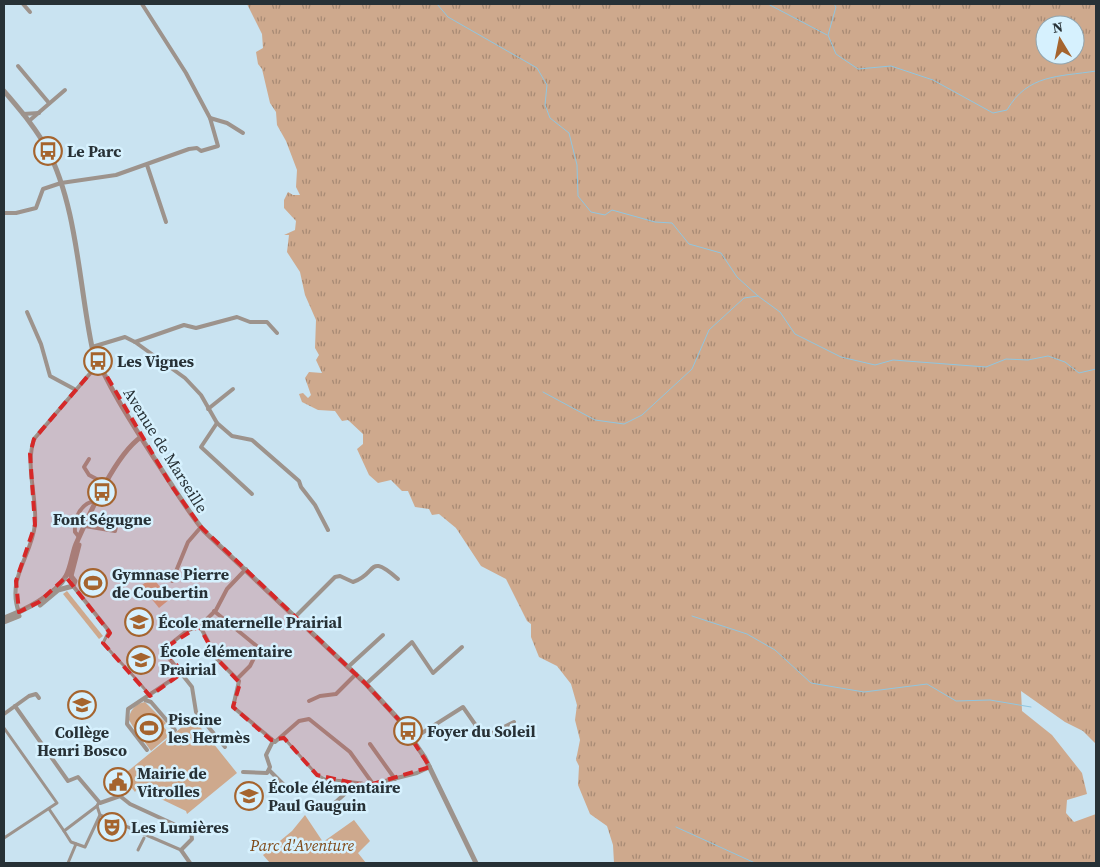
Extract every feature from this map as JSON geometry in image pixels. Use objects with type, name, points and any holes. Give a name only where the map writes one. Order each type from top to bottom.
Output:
[{"type":"street","points":[[23,4],[30,12]]},
{"type":"street","points":[[4,213],[16,213],[36,208],[43,189],[61,183],[99,179],[189,150],[197,148],[201,151],[218,146],[210,118],[186,73],[142,4]]},
{"type":"street","points":[[18,66],[49,103]]},
{"type":"street","points":[[29,121],[65,90]]},
{"type":"street","name":"Avenue de Marseille","points":[[4,91],[29,121],[48,152],[61,183],[69,214],[92,347],[99,364],[141,437],[186,508],[202,527],[356,674],[414,738],[476,863]]},
{"type":"street","points":[[23,114],[38,113]]},
{"type":"street","points":[[210,118],[227,123],[243,133]]},
{"type":"street","points":[[147,165],[166,222]]},
{"type":"street","points":[[28,312],[41,344],[50,376],[76,390]]},
{"type":"street","points":[[135,342],[184,325],[196,328],[237,317],[250,322],[267,322],[277,333]]},
{"type":"street","points":[[92,347],[125,337],[135,342],[185,378],[201,395],[217,423],[232,436],[252,440],[299,481],[301,487],[315,505],[328,530]]},
{"type":"street","points":[[19,614],[15,600],[16,581],[34,525],[31,474],[32,446],[38,433],[99,364]]},
{"type":"street","points":[[208,409],[233,389]]},
{"type":"street","points":[[217,423],[201,447],[252,494]]},
{"type":"street","points":[[66,587],[80,537],[96,501],[129,448],[141,437]]},
{"type":"street","points":[[89,459],[84,467],[89,475],[106,484]]},
{"type":"street","points":[[80,537],[77,536],[75,527],[83,505],[96,501]]},
{"type":"street","points":[[85,526],[115,531],[118,519]]},
{"type":"street","points":[[172,581],[188,542],[202,527]]},
{"type":"street","points":[[296,616],[334,577],[340,576],[353,582],[365,575],[370,569],[378,566],[386,568],[398,579]]},
{"type":"street","points":[[225,747],[196,712],[195,693],[169,658],[166,651],[168,646],[188,630],[200,626],[246,569]]},
{"type":"street","points":[[4,618],[19,614],[39,602],[67,578]]},
{"type":"street","points":[[67,578],[74,581],[73,586],[109,631],[103,643],[126,672],[133,674],[150,696]]},
{"type":"street","points":[[4,622],[66,587],[73,586]]},
{"type":"street","points":[[214,611],[258,648],[250,666],[238,680]]},
{"type":"street","points":[[200,626],[217,659],[238,680],[239,685],[233,707],[273,741]]},
{"type":"street","points":[[348,667],[383,635]]},
{"type":"street","points":[[366,684],[412,642],[433,673],[462,647]]},
{"type":"street","points":[[145,700],[182,673]]},
{"type":"street","points":[[309,702],[320,696],[336,694],[356,674]]},
{"type":"street","points":[[4,714],[33,694],[39,698]]},
{"type":"street","points":[[148,750],[128,724],[128,709],[140,700],[151,702],[175,730]]},
{"type":"street","points":[[15,706],[66,780],[72,781],[78,777],[98,804],[100,815],[84,847],[71,842],[49,809]]},
{"type":"street","points":[[414,738],[463,707],[484,736],[514,722]]},
{"type":"street","points":[[283,784],[269,770],[266,755],[273,741],[282,737],[299,721],[309,719],[350,752],[374,784]]},
{"type":"street","points":[[4,728],[57,803],[4,838]]},
{"type":"street","points":[[282,737],[317,775],[325,779],[362,783],[366,786]]},
{"type":"street","points":[[370,744],[395,779]]},
{"type":"street","points":[[327,810],[349,790],[418,773],[430,767]]},
{"type":"street","points":[[243,772],[264,774],[269,770]]},
{"type":"street","points":[[64,831],[98,804],[104,803],[115,796],[124,798],[130,804],[190,832],[192,839],[181,850]]},
{"type":"street","points":[[100,815],[181,850],[190,863]]},
{"type":"street","points":[[138,850],[145,836]]},
{"type":"street","points":[[68,863],[76,844]]},
{"type":"highlighted area","points":[[99,363],[171,485],[201,527],[366,684],[400,721],[430,767],[366,786],[317,775],[284,738],[271,740],[233,707],[240,683],[217,659],[199,626],[165,648],[182,673],[150,696],[103,643],[110,633],[66,577],[39,602],[19,612],[16,581],[35,525],[30,454],[34,439]]},
{"type":"green space","points":[[247,4],[1096,4],[1096,744],[1083,731],[1065,722],[1021,691],[1022,711],[1052,735],[1082,773],[1087,794],[1067,800],[1066,813],[1074,822],[1096,814],[1096,863],[614,863],[613,845],[607,826],[590,814],[578,785],[579,766],[576,760],[580,740],[575,720],[577,705],[571,684],[557,666],[539,657],[531,637],[531,624],[527,621],[506,579],[481,566],[456,528],[439,514],[432,515],[429,509],[415,507],[408,491],[402,491],[391,480],[378,483],[369,475],[357,449],[363,444],[363,434],[348,420],[342,421],[335,411],[318,410],[302,402],[299,394],[303,393],[308,398],[311,395],[305,378],[309,372],[322,373],[316,360],[319,355],[315,348],[316,320],[305,295],[300,272],[287,252],[289,235],[284,235],[295,230],[296,221],[284,208],[284,200],[288,192],[293,195],[300,195],[296,187],[297,170],[286,141],[277,125],[276,112],[270,103],[262,69],[258,64],[256,52],[263,48],[262,34]]},
{"type":"green space","points":[[152,577],[170,599],[159,608],[141,586]]},
{"type":"green space","points":[[67,591],[103,636],[99,639],[63,594]]},
{"type":"green space","name":"Piscine les Hermès","points":[[145,702],[166,723],[163,726],[170,735],[151,751],[144,741],[144,737],[135,730],[129,720],[134,708]]},
{"type":"green space","points":[[193,718],[237,773],[187,814],[186,811],[138,788],[135,792],[122,776]]},
{"type":"green space","name":"Parc d'Aventure","points":[[305,815],[323,842],[354,820],[370,841],[358,853],[366,863],[270,863],[263,855],[292,831]]},
{"type":"waterway","points":[[437,4],[448,17],[537,68],[547,85],[545,105],[550,118],[569,133],[577,165],[578,196],[591,212],[605,215],[612,210],[655,222],[672,223],[689,244],[721,253],[737,277],[780,312],[795,334],[841,357],[875,365],[893,360],[986,367],[1006,359],[1028,360],[1048,356],[1065,362],[1079,373],[1096,369]]},
{"type":"waterway","points":[[768,4],[827,35]]},
{"type":"waterway","points":[[834,4],[836,7],[828,35],[836,54],[858,69],[891,66],[933,80],[993,113],[1007,110],[1015,98],[1034,83],[1057,76],[1096,71]]},
{"type":"waterway","points":[[543,392],[595,420],[624,424],[642,415],[692,369],[709,330],[744,298],[758,296]]},
{"type":"waterway","points":[[692,616],[747,634],[775,650],[811,683],[864,692],[927,684],[956,701],[990,700],[1031,707]]},
{"type":"waterway","points":[[676,827],[755,863]]},
{"type":"place","name":"Le Parc","points":[[48,151]]},
{"type":"place","name":"Les Vignes","points":[[98,361]]},
{"type":"place","name":"Font Ségugne","points":[[102,492]]},
{"type":"place","name":"Gymnase Pierre de Coubertin","points":[[93,583]]},
{"type":"place","name":"École maternelle Prairial","points":[[139,622]]},
{"type":"place","name":"École élémentaire Prairial","points":[[141,660]]},
{"type":"place","name":"Collège Henri Bosco","points":[[82,705]]},
{"type":"place","name":"Piscine les Hermès","points":[[149,728]]},
{"type":"place","name":"Foyer du Soleil","points":[[408,731]]},
{"type":"place","name":"Mairie de Vitrolles","points":[[118,782]]},
{"type":"place","name":"École élémentaire Paul Gauguin","points":[[249,796]]},
{"type":"place","name":"Les Lumières","points":[[112,827]]}]
